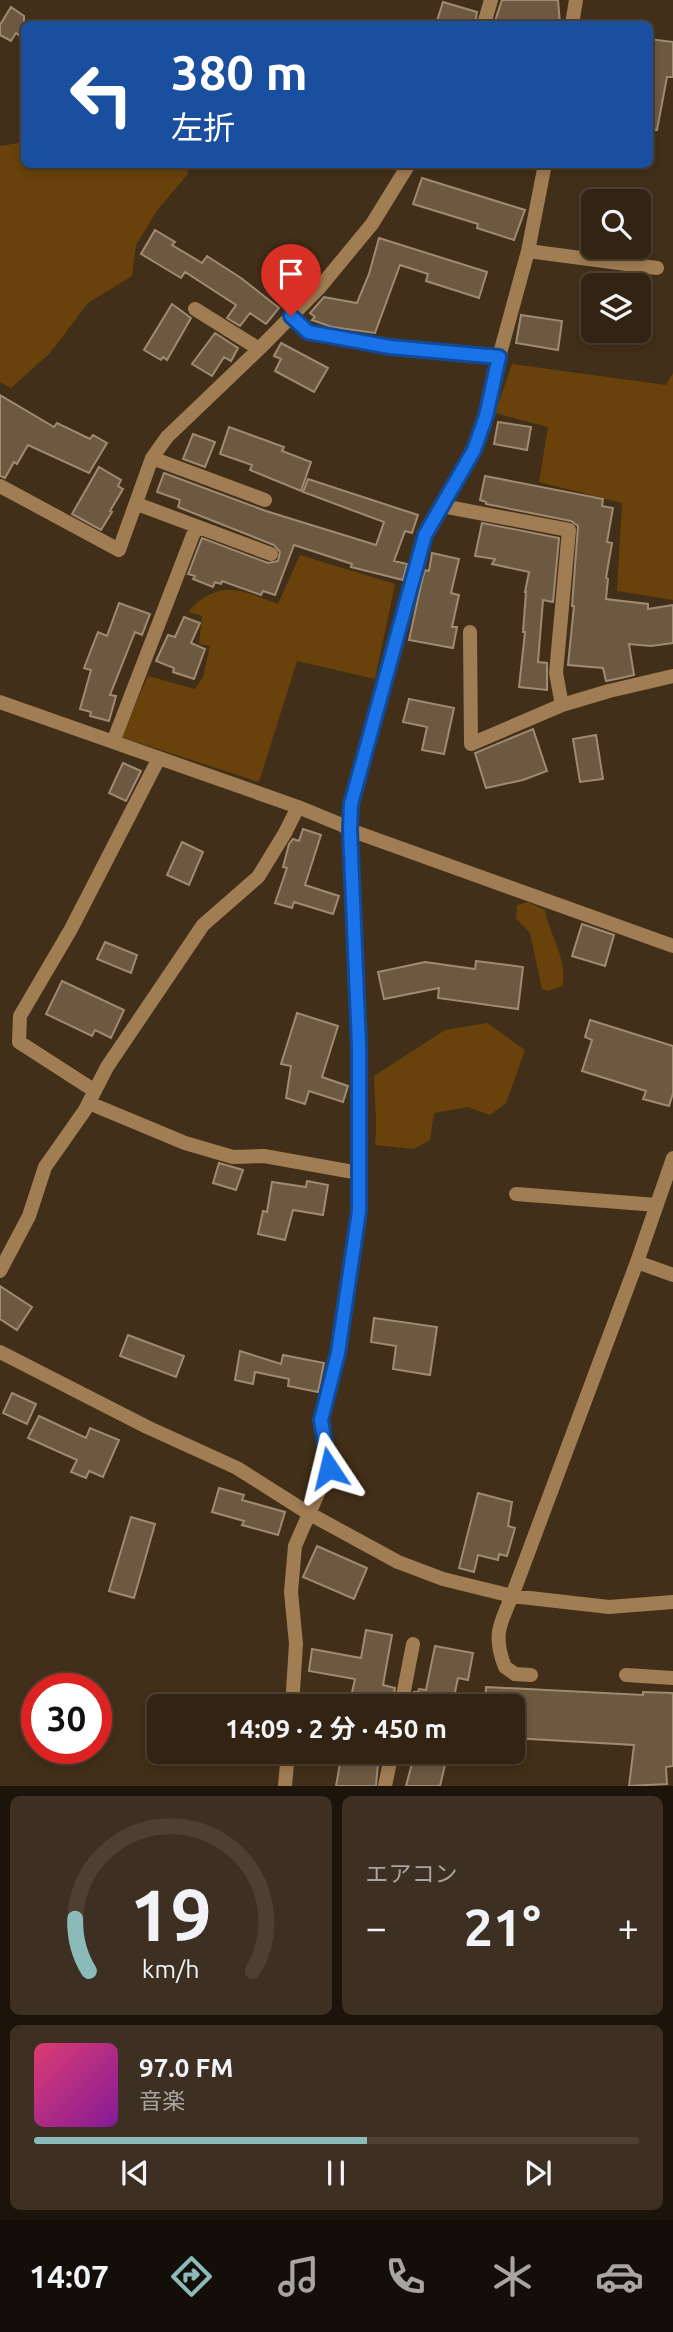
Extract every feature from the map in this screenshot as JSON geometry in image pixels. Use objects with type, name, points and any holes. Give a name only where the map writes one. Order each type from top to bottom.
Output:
[{"type":"street","points":[[485,21],[491,0]]},
{"type":"street","points":[[572,21],[576,0]]},
{"type":"street","points":[[0,486],[119,550],[152,457],[167,437],[320,287],[372,224],[407,168]]},
{"type":"street","points":[[293,1694],[296,1644],[291,1592],[295,1546],[329,1468],[321,1420],[338,1353],[359,1211],[359,1046],[351,804],[425,535],[474,450],[486,416],[528,251],[544,168]]},
{"type":"street","points":[[528,251],[657,268]]},
{"type":"street","points":[[195,309],[259,349]]},
{"type":"street","points":[[291,316],[308,332],[390,347],[499,357]]},
{"type":"street","points":[[152,457],[265,500]]},
{"type":"street","points":[[137,504],[271,554]]},
{"type":"street","points":[[442,506],[569,530],[556,673],[562,705]]},
{"type":"street","points":[[113,742],[196,527]]},
{"type":"street","points":[[470,632],[471,744],[562,705],[673,676]]},
{"type":"street","points":[[0,702],[298,807],[350,830],[673,946]]},
{"type":"street","points":[[159,758],[71,929],[20,1016],[19,1042],[92,1097],[185,1143],[233,1157],[264,1156],[359,1172]]},
{"type":"street","points":[[0,1271],[29,1216],[45,1167],[92,1097],[107,1067],[203,925],[258,877],[298,807]]},
{"type":"street","points":[[531,1675],[515,1674],[505,1667],[497,1639],[500,1622],[637,1262],[673,1158]]},
{"type":"street","points":[[516,1194],[657,1205]]},
{"type":"street","points":[[637,1262],[673,1275]]},
{"type":"street","points":[[0,1352],[147,1427],[237,1468],[308,1513],[398,1563],[443,1579],[512,1596],[610,1607],[673,1602]]},
{"type":"street","points":[[403,1694],[413,1644]]},
{"type":"street","points":[[626,1675],[673,1678]]},
{"type":"street","points":[[285,1786],[287,1764]]},
{"type":"street","points":[[385,1786],[390,1764]]},
{"type":"shaded area","points":[[21,142],[21,168],[187,168],[188,174],[158,209],[136,245],[132,276],[88,303],[50,353],[11,388],[0,382],[0,146]]},
{"type":"shaded area","points":[[512,364],[666,385],[673,373],[673,600],[617,591],[622,503],[539,482],[548,427],[495,413]]},
{"type":"shaded area","points":[[300,555],[395,584],[375,679],[297,661],[259,782],[121,737],[148,676],[195,689],[203,677],[210,646],[199,644],[202,616],[189,612],[194,605],[214,592],[224,590],[241,591],[278,604]]},
{"type":"shaded area","points":[[528,902],[545,910],[561,958],[562,986],[548,991],[542,989],[530,933],[516,918],[517,905]]},
{"type":"shaded area","points":[[487,1023],[525,1050],[506,1103],[490,1115],[468,1107],[434,1113],[430,1140],[414,1149],[375,1145],[374,1076],[445,1030]]},
{"type":"building","points":[[502,0],[558,0],[560,21],[495,21]]},
{"type":"building","points":[[443,2],[477,12],[476,21],[437,21]]},
{"type":"building","points":[[11,7],[24,16],[24,21],[21,21],[21,37],[16,33],[11,41],[0,35],[0,25]]},
{"type":"building","points":[[653,40],[673,42],[673,77],[667,77],[657,130],[653,130]]},
{"type":"building","points":[[422,178],[525,210],[514,240],[477,228],[478,224],[413,204]]},
{"type":"building","points":[[155,230],[175,242],[172,245],[202,263],[207,256],[279,308],[266,324],[250,313],[240,326],[227,318],[236,305],[185,272],[181,278],[141,254]]},
{"type":"building","points":[[379,238],[487,272],[479,298],[426,281],[428,274],[400,265],[375,333],[332,327],[312,320],[315,317],[310,313],[324,297],[357,303]]},
{"type":"building","points":[[172,304],[191,318],[167,360],[163,357],[161,360],[144,350]]},
{"type":"building","points":[[521,315],[562,321],[558,350],[516,343]]},
{"type":"building","points":[[215,333],[238,348],[231,361],[224,357],[212,376],[192,364]]},
{"type":"building","points":[[281,343],[328,368],[314,392],[275,371],[281,359],[274,356]]},
{"type":"building","points":[[0,395],[54,427],[57,423],[90,439],[93,435],[107,443],[89,473],[28,445],[5,478],[0,476]]},
{"type":"building","points":[[498,422],[531,427],[527,450],[494,444]]},
{"type":"building","points":[[229,427],[284,447],[282,451],[311,462],[301,491],[250,470],[252,465],[220,454]]},
{"type":"building","points":[[193,434],[215,442],[205,467],[183,459]]},
{"type":"building","points":[[99,467],[121,480],[118,486],[123,489],[101,530],[72,514]]},
{"type":"building","points":[[164,473],[266,511],[376,545],[384,522],[303,492],[308,479],[418,515],[412,533],[405,531],[394,561],[407,564],[403,580],[351,567],[352,564],[294,545],[275,595],[263,591],[261,595],[222,581],[221,584],[215,582],[213,587],[193,579],[195,576],[188,574],[202,538],[268,563],[278,561],[280,552],[274,545],[178,507],[180,500],[157,492]]},
{"type":"building","points":[[485,476],[603,499],[602,506],[613,508],[607,542],[612,543],[606,578],[606,599],[648,604],[648,609],[673,605],[673,643],[651,646],[629,644],[634,675],[621,678],[606,681],[603,668],[568,665],[578,526],[571,521],[486,504],[480,500]]},
{"type":"building","points":[[482,523],[559,538],[553,602],[543,600],[538,662],[547,663],[547,690],[519,687],[525,632],[525,592],[529,572],[492,564],[495,559],[475,556]]},
{"type":"building","points":[[432,553],[459,559],[451,593],[459,595],[452,627],[457,627],[453,648],[409,640],[421,585],[425,570],[429,571]]},
{"type":"building","points":[[119,603],[150,614],[142,635],[135,632],[110,695],[116,696],[109,721],[90,716],[91,712],[80,709],[91,670],[84,668],[98,632],[107,636]]},
{"type":"building","points":[[184,617],[200,623],[191,643],[205,649],[194,679],[173,672],[174,668],[156,661],[168,635],[175,637]]},
{"type":"building","points":[[409,699],[454,708],[444,754],[422,750],[427,727],[403,722]]},
{"type":"building","points":[[533,729],[547,771],[523,780],[486,788],[475,753]]},
{"type":"building","points":[[596,735],[603,779],[580,782],[573,739]]},
{"type":"building","points":[[123,763],[141,771],[126,801],[109,793]]},
{"type":"building","points":[[303,829],[321,835],[305,885],[339,896],[333,914],[294,902],[292,908],[275,903],[287,868],[283,867],[289,844],[293,839],[299,841]]},
{"type":"building","points":[[182,842],[203,852],[189,885],[167,875]]},
{"type":"building","points":[[582,924],[614,935],[605,966],[572,956]]},
{"type":"building","points":[[105,942],[137,955],[131,973],[97,959]]},
{"type":"building","points":[[476,961],[523,967],[518,1009],[438,998],[439,988],[384,999],[378,972],[425,962],[475,969]]},
{"type":"building","points":[[62,981],[124,1010],[111,1038],[95,1030],[92,1036],[46,1014]]},
{"type":"building","points":[[297,1013],[338,1026],[322,1077],[348,1086],[343,1102],[309,1091],[305,1104],[286,1098],[291,1066],[281,1064]]},
{"type":"building","points":[[590,1020],[673,1046],[673,1093],[669,1106],[643,1099],[646,1091],[582,1071],[592,1040],[585,1037]]},
{"type":"building","points":[[219,1163],[243,1170],[236,1190],[213,1183]]},
{"type":"building","points":[[307,1181],[328,1185],[323,1215],[293,1210],[285,1240],[258,1234],[263,1211],[267,1212],[272,1182],[306,1187]]},
{"type":"building","points":[[0,1286],[32,1307],[17,1330],[0,1319]]},
{"type":"building","points":[[374,1318],[437,1327],[430,1375],[393,1369],[396,1346],[371,1342]]},
{"type":"building","points":[[128,1335],[184,1356],[176,1377],[120,1356]]},
{"type":"building","points":[[240,1351],[281,1364],[283,1355],[324,1363],[318,1392],[288,1386],[289,1379],[255,1372],[253,1384],[235,1380]]},
{"type":"building","points":[[12,1393],[36,1404],[27,1424],[3,1413]]},
{"type":"building","points":[[39,1416],[86,1438],[90,1428],[119,1440],[103,1477],[89,1471],[86,1478],[71,1472],[77,1460],[28,1438]]},
{"type":"building","points":[[219,1488],[244,1495],[242,1500],[285,1512],[278,1535],[242,1525],[244,1521],[212,1512]]},
{"type":"building","points":[[478,1493],[512,1502],[508,1526],[515,1528],[507,1556],[499,1554],[498,1560],[478,1555],[474,1572],[459,1568]]},
{"type":"building","points":[[131,1517],[155,1524],[134,1598],[109,1591]]},
{"type":"building","points":[[317,1546],[367,1568],[354,1599],[303,1577]]},
{"type":"building","points":[[366,1630],[392,1635],[383,1685],[395,1688],[394,1694],[352,1694],[355,1679],[309,1671],[312,1649],[361,1658]]},
{"type":"building","points":[[435,1646],[473,1653],[468,1680],[458,1678],[455,1694],[414,1694],[419,1689],[426,1690]]},
{"type":"building","points":[[486,1687],[643,1695],[643,1692],[673,1693],[673,1766],[666,1767],[667,1784],[629,1786],[634,1745],[525,1739],[525,1694],[486,1694]]},
{"type":"building","points":[[340,1764],[378,1764],[376,1786],[336,1786]]},
{"type":"building","points":[[412,1764],[445,1764],[440,1786],[406,1786]]},
{"type":"route","points":[[291,316],[308,332],[390,347],[499,357],[486,416],[474,450],[425,535],[351,804],[359,1046],[359,1211],[338,1353],[321,1420],[329,1468]]}]
